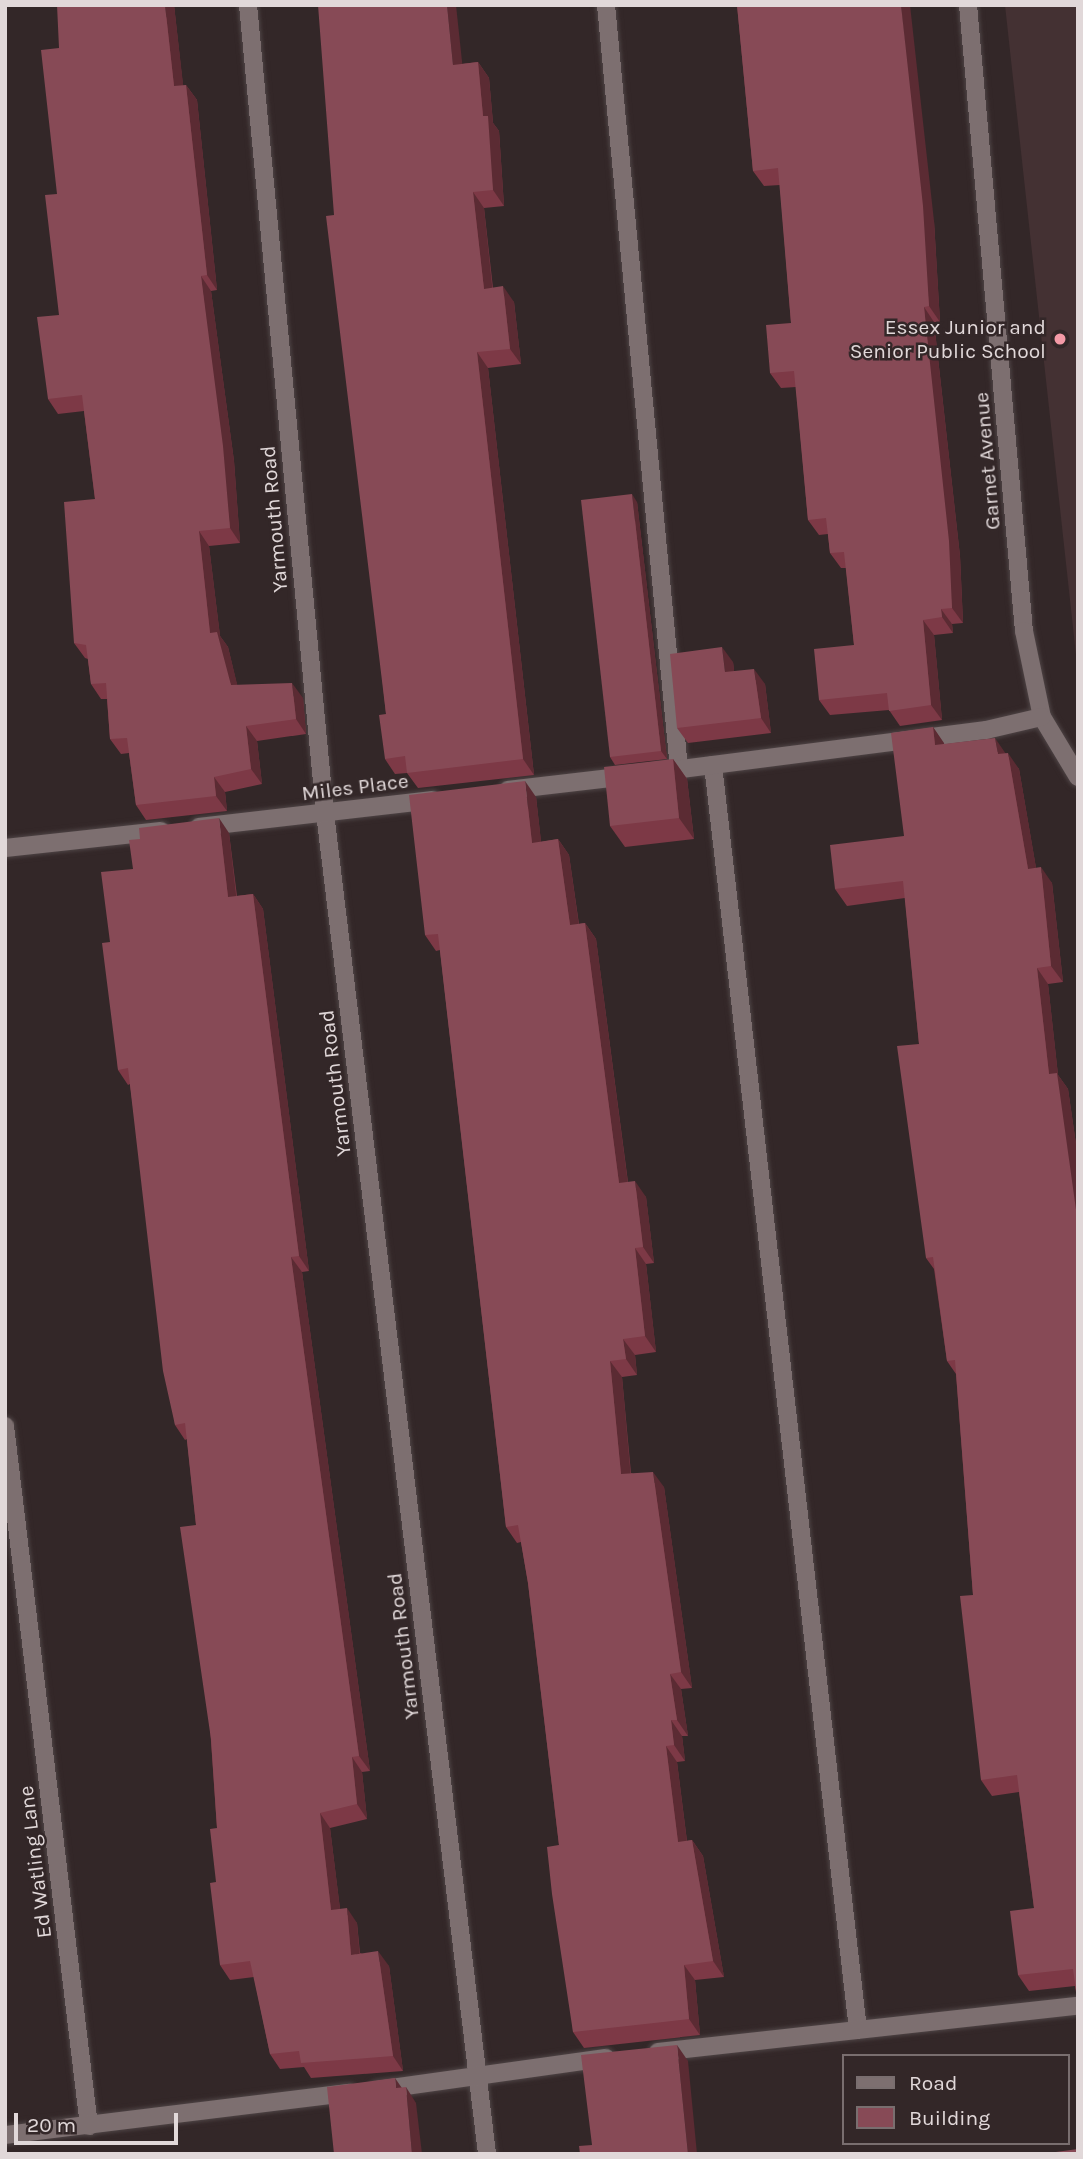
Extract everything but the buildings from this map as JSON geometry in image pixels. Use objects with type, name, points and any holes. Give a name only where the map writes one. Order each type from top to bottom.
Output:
[{"type":"street","name":"Yarmouth Road","points":[[248,5],[324,813],[487,2154]]},
{"type":"street","points":[[606,5],[679,769]]},
{"type":"street","name":"Garnet Avenue","points":[[968,5],[1024,631],[1042,717],[1078,777]]},
{"type":"street","points":[[492,793],[713,765],[1042,717]]},
{"type":"street","points":[[713,765],[858,2030]]},
{"type":"street","name":"Miles Place","points":[[5,848],[452,798]]},
{"type":"street","name":"Ed Watling Lane","points":[[5,1426],[89,2126]]},
{"type":"street","points":[[5,2136],[636,2055],[1078,2006]]},
{"type":"shaded area","name":"Essex Junior and Senior Public School","points":[[1005,5],[1078,5],[1078,673]]},
{"type":"place","name":"Essex Junior and Senior Public School","points":[[1060,339]]}]
